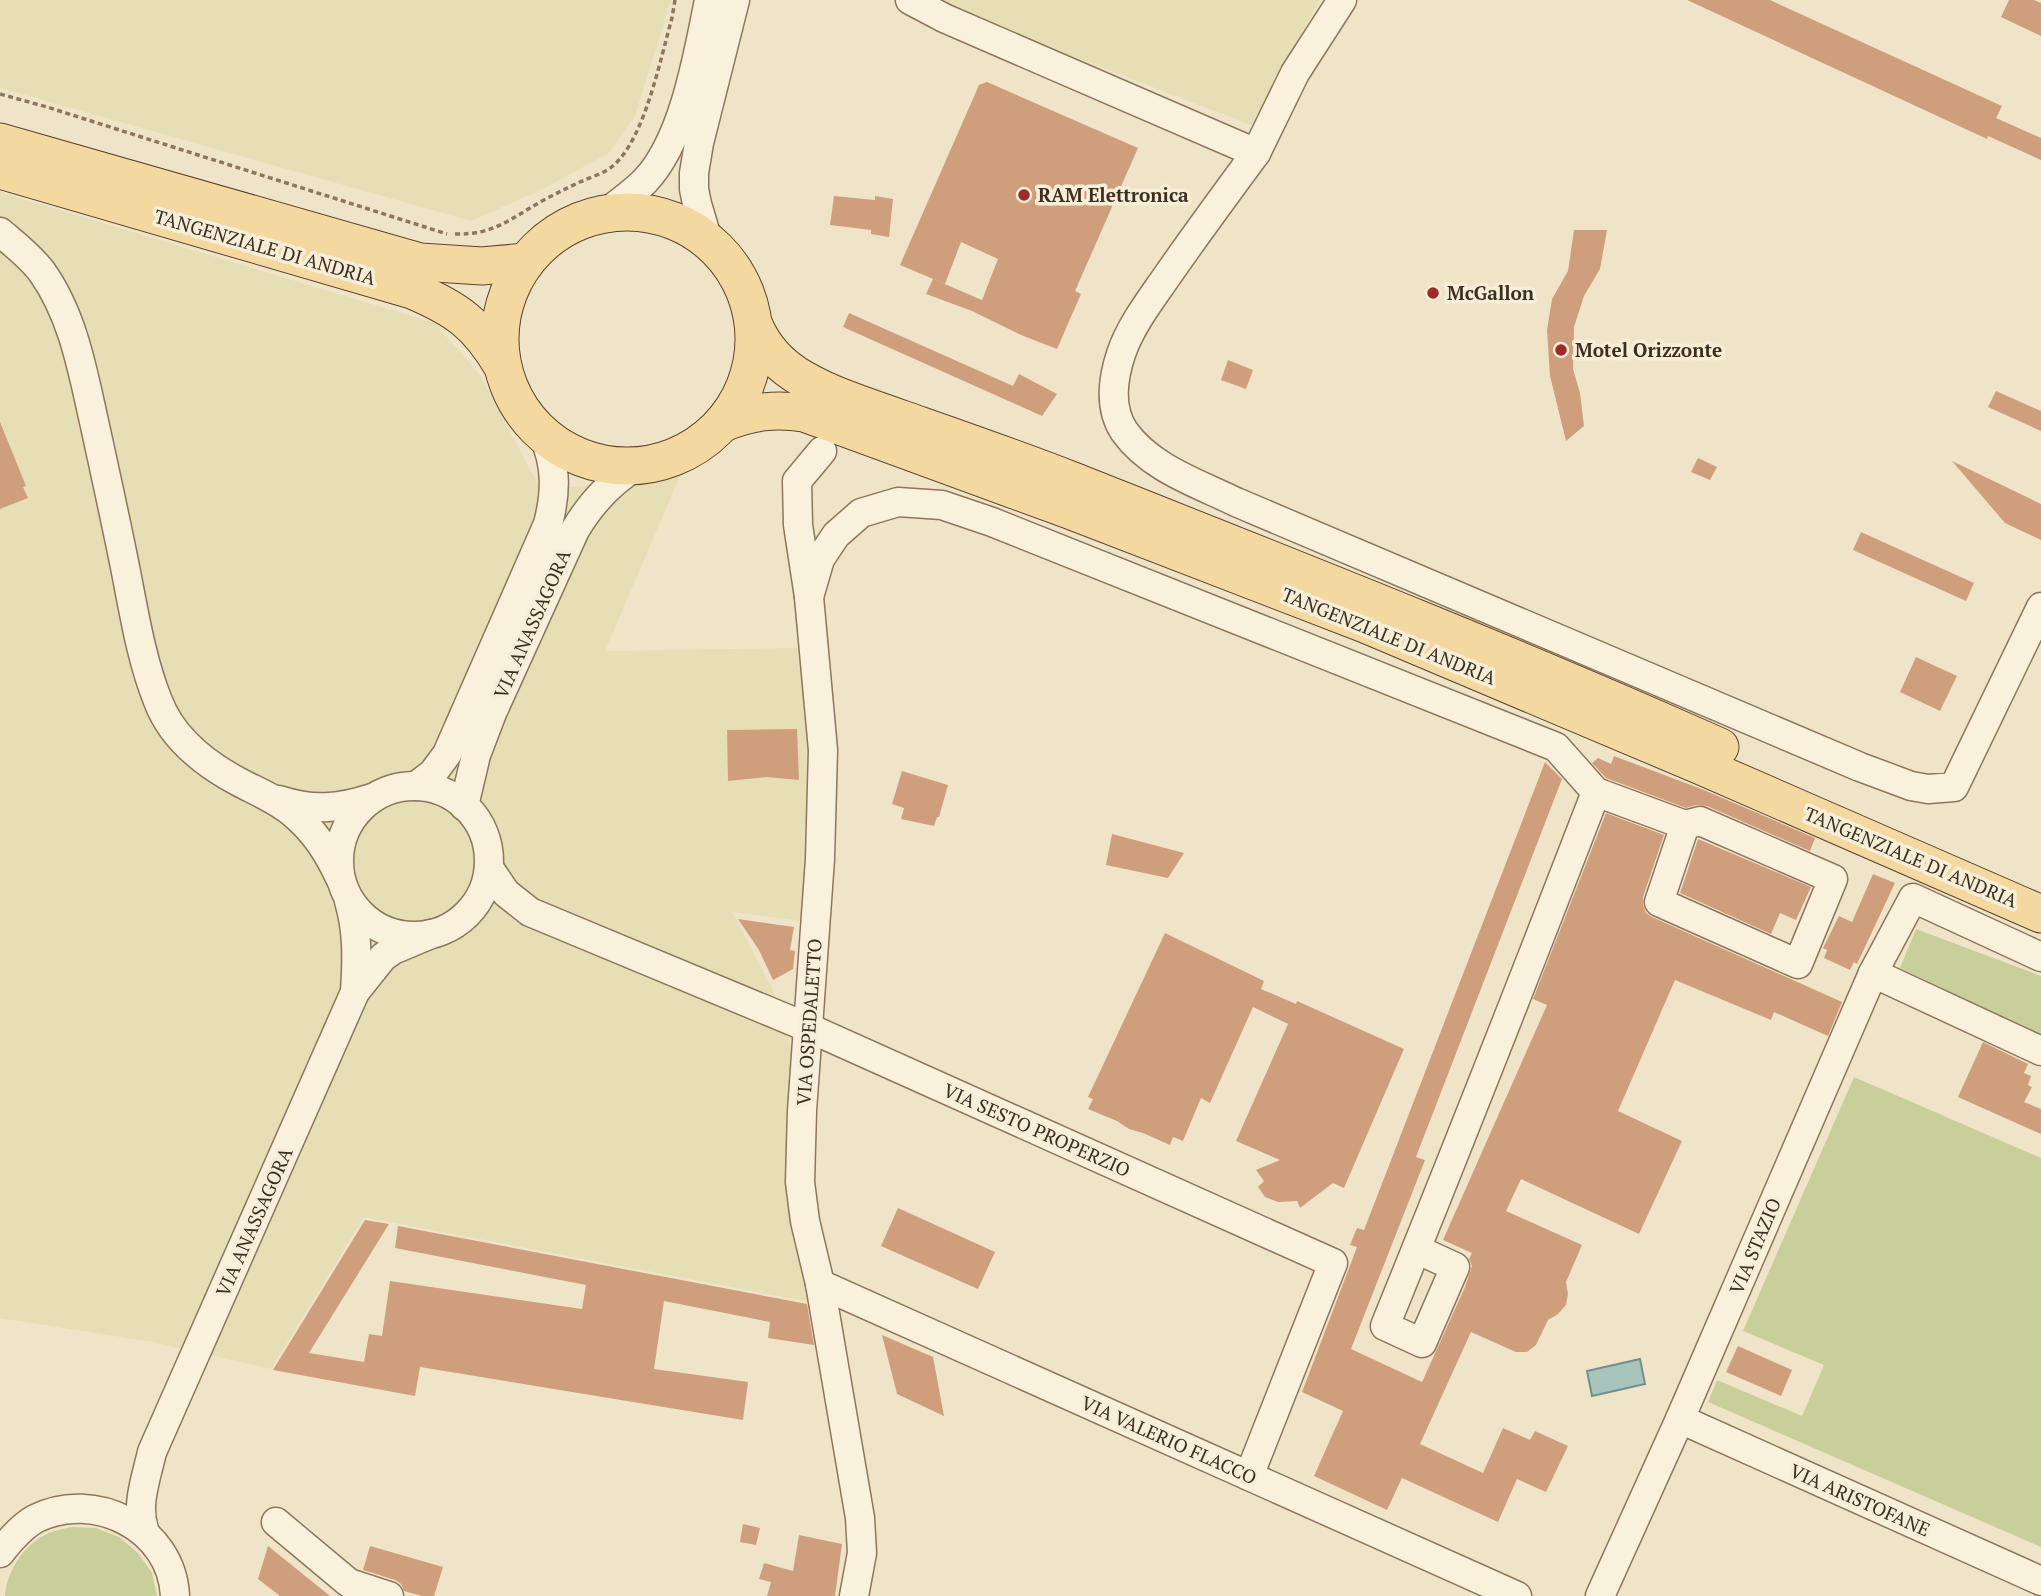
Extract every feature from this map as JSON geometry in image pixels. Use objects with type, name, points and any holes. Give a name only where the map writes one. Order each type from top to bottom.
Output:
[{"type":"main road","name":"TANGENZIALE DI ANDRIA","points":[[0,142],[420,262],[482,266],[526,262]]},
{"type":"main road","name":"TANGENZIALE DI ANDRIA","points":[[0,170],[412,290],[443,305],[482,334],[503,367],[512,392],[525,415],[543,435],[564,449],[587,459],[612,465],[637,466],[669,459],[698,445],[723,423],[738,402],[748,378],[754,352],[754,325]]},
{"type":"main road","name":"TANGENZIALE DI ANDRIA","points":[[503,367],[500,340],[503,312],[512,285],[526,262],[548,240],[574,224],[603,215],[631,212],[658,216],[685,226],[708,241],[726,258],[749,302],[761,341],[778,361],[820,388],[1045,470],[1527,663],[2041,890]]},
{"type":"main road","name":"TANGENZIALE DI ANDRIA","points":[[723,423],[741,415],[775,410],[803,413],[1069,510],[1365,624],[2041,914]]},
{"type":"street","points":[[603,215],[646,180],[668,147],[687,92],[709,0]]},
{"type":"street","points":[[708,241],[697,204],[694,173],[735,0]]},
{"type":"street","points":[[911,0],[957,24],[1256,153]]},
{"type":"street","points":[[1342,0],[1295,73],[1256,153],[1146,307],[1122,352],[1115,379],[1114,410],[1123,430],[1143,453],[1166,468],[1236,502],[1860,767],[1911,786],[1928,789],[1954,788],[2041,607]]},
{"type":"street","points":[[0,232],[41,271],[62,307],[74,340],[148,674],[159,704],[174,731],[188,747],[236,780],[292,813],[320,840],[345,889],[365,918],[385,931],[408,936],[431,934],[453,925],[471,910],[483,890],[489,868],[487,845],[479,823],[464,806],[434,789],[416,786],[394,789],[374,798],[333,808],[294,805],[272,799]]},
{"type":"street","name":"VIA ANASSAGORA","points":[[416,786],[433,773],[447,754],[548,524],[555,492],[550,449],[543,435]]},
{"type":"street","name":"VIA OSPEDALETTO","points":[[822,452],[797,481],[798,525],[809,597],[823,750],[820,859],[802,1111],[800,1182],[860,1518],[862,1553],[854,1596]]},
{"type":"street","name":"VIA ANASSAGORA","points":[[464,806],[468,782],[480,744],[570,540],[584,514],[598,497],[617,479],[637,466]]},
{"type":"street","points":[[809,597],[820,559],[836,535],[861,513],[898,502],[942,505],[992,522],[1556,747],[1596,792],[1685,825],[1700,821],[1833,879],[1798,964],[1659,902],[1685,825]]},
{"type":"street","points":[[1416,1249],[1596,792]]},
{"type":"street","points":[[345,889],[339,854],[345,831],[357,812],[374,798]]},
{"type":"street","name":"VIA SESTO PROPERZIO","points":[[489,868],[506,893],[530,912],[809,1028],[1333,1263],[1249,1476]]},
{"type":"street","name":"VIA ANASSAGORA","points":[[345,889],[356,928],[355,992]]},
{"type":"street","name":"VIA STAZIO","points":[[1600,1596],[1680,1419],[1873,973],[1913,898],[2041,957]]},
{"type":"street","name":"VIA SESTO PROPERZIO","points":[[471,910],[530,912]]},
{"type":"street","name":"VIA ANASSAGORA","points":[[145,1532],[140,1507],[152,1452],[355,992],[383,957],[431,934]]},
{"type":"street","points":[[1873,973],[2041,1051]]},
{"type":"street","name":"VIA VALERIO FLACCO","points":[[820,1284],[1517,1596]]},
{"type":"street","name":"VIA ARISTOFANE","points":[[1680,1419],[2041,1581]]},
{"type":"street","name":"VIA ANASSAGORA","points":[[91,1509],[109,1501],[126,1488],[152,1452]]},
{"type":"street","points":[[4,1544],[35,1520],[62,1510],[91,1509],[119,1516],[145,1532],[164,1556],[176,1592]]},
{"type":"street","points":[[276,1522],[349,1583],[388,1596]]},
{"type":"path","points":[[0,94],[447,234],[473,235],[514,220],[565,189],[612,167],[627,150],[638,131],[675,0]]},
{"type":"shaded area","points":[[0,0],[671,0],[635,116],[609,153],[541,190],[471,221],[0,88]]},
{"type":"shaded area","points":[[931,0],[1320,0],[1251,125]]},
{"type":"shaded area","points":[[0,192],[435,323],[480,375],[541,490],[680,476],[605,651],[802,648],[812,726],[808,922],[732,912],[772,988],[791,1048],[786,1188],[811,1302],[364,1217],[271,1369],[153,1342],[0,1318]]},
{"type":"green space","points":[[1916,929],[2041,976],[2041,1035],[1900,968]]},
{"type":"green space","points":[[1854,1077],[2041,1158],[2041,1547],[1708,1402],[1717,1380],[1802,1416],[1824,1365],[1743,1331]]},
{"type":"green space","points":[[71,1527],[96,1528],[119,1537],[138,1553],[152,1573],[157,1596],[5,1596],[13,1568],[25,1551],[49,1533]]},
{"type":"water","points":[[1640,1359],[1645,1384],[1592,1396],[1587,1371]]},
{"type":"building","points":[[1687,0],[1770,0],[2002,106],[1996,118],[2041,138],[2041,160],[1988,136],[1987,139]]},
{"type":"building","points":[[2009,0],[2034,0],[2041,3],[2041,36],[2001,17]]},
{"type":"building","name":"RAM Elettronica","points":[[987,82],[1138,148],[1075,291],[1081,294],[1057,349],[972,311],[926,294],[933,279],[982,300],[998,259],[961,242],[945,284],[900,265],[979,85]]},
{"type":"building","points":[[834,196],[893,199],[889,237],[871,234],[871,230],[830,225]]},
{"type":"building","name":"Motel Orizzonte","points":[[1574,230],[1607,230],[1600,269],[1584,296],[1574,327],[1573,369],[1580,393],[1584,426],[1566,441],[1550,376],[1547,330],[1552,299],[1568,271]]},
{"type":"building","points":[[849,313],[1013,386],[1019,374],[1057,394],[1042,416],[843,327]]},
{"type":"building","points":[[1228,360],[1253,370],[1246,389],[1221,380]]},
{"type":"building","points":[[1996,391],[2041,411],[2041,431],[1988,407]]},
{"type":"building","points":[[0,422],[26,486],[23,487],[28,498],[0,509]]},
{"type":"building","points":[[1698,458],[1717,467],[1710,480],[1691,472]]},
{"type":"building","points":[[1952,461],[2041,504],[2041,540],[2005,523]]},
{"type":"building","points":[[1861,532],[1974,583],[1966,601],[1853,550]]},
{"type":"building","points":[[1916,657],[1957,676],[1940,711],[1900,692]]},
{"type":"building","points":[[797,729],[799,780],[766,777],[728,781],[727,730]]},
{"type":"building","points":[[1614,756],[1704,790],[1815,838],[1810,851],[1707,806],[1686,808],[1606,778],[1592,763],[1598,758],[1611,764]]},
{"type":"building","points":[[1545,762],[1562,779],[1416,1157],[1425,1160],[1351,1349],[1422,1382],[1472,1266],[1469,1259],[1472,1253],[1443,1240],[1547,1005],[1533,999],[1606,813],[1664,835],[1643,897],[1646,913],[1842,1002],[1828,1036],[1774,1012],[1771,1020],[1675,980],[1618,1111],[1682,1141],[1639,1234],[1521,1179],[1506,1211],[1582,1245],[1566,1282],[1566,1305],[1548,1320],[1536,1345],[1527,1352],[1516,1352],[1471,1332],[1420,1444],[1483,1473],[1503,1428],[1530,1440],[1535,1431],[1568,1446],[1546,1492],[1517,1479],[1498,1522],[1402,1478],[1387,1510],[1314,1476],[1343,1411],[1302,1392],[1357,1247],[1350,1245],[1357,1228],[1364,1230]]},
{"type":"building","points":[[902,771],[948,785],[934,826],[901,819],[904,808],[892,804]]},
{"type":"building","points":[[1112,834],[1184,853],[1168,878],[1106,865]]},
{"type":"building","points":[[1698,839],[1811,887],[1796,920],[1780,913],[1771,934],[1680,893]]},
{"type":"building","points":[[1873,874],[1895,883],[1857,964],[1854,962],[1850,970],[1824,958],[1827,950],[1823,948],[1839,916],[1852,922]]},
{"type":"building","points":[[738,919],[794,927],[790,950],[795,951],[793,969],[773,980],[759,950]]},
{"type":"building","points":[[1165,933],[1264,981],[1261,989],[1296,1004],[1297,1001],[1404,1049],[1344,1188],[1333,1183],[1300,1208],[1297,1201],[1278,1202],[1265,1197],[1258,1187],[1264,1181],[1256,1170],[1280,1160],[1236,1141],[1288,1024],[1253,1007],[1210,1103],[1201,1098],[1183,1141],[1173,1137],[1170,1145],[1088,1109],[1093,1099],[1088,1097]]},
{"type":"building","points":[[1983,1042],[2028,1064],[2024,1073],[2031,1076],[2028,1085],[2032,1087],[2024,1102],[2041,1109],[2041,1134],[1958,1097]]},
{"type":"building","points":[[898,1208],[995,1252],[978,1289],[881,1246]]},
{"type":"building","points":[[365,1220],[389,1224],[309,1353],[364,1362],[369,1334],[382,1336],[390,1281],[582,1309],[586,1285],[395,1248],[398,1226],[807,1304],[814,1345],[768,1338],[770,1322],[664,1301],[654,1369],[748,1382],[743,1420],[420,1367],[415,1396],[273,1370]]},
{"type":"building","points":[[882,1335],[933,1357],[944,1416],[897,1394]]},
{"type":"building","points":[[1738,1346],[1792,1370],[1781,1396],[1726,1372]]},
{"type":"building","points":[[743,1524],[760,1528],[756,1545],[740,1542]]},
{"type":"building","points":[[799,1535],[842,1544],[835,1596],[767,1596],[771,1582],[759,1579],[764,1563],[793,1571]]},
{"type":"building","points":[[268,1546],[330,1596],[280,1596],[258,1579]]},
{"type":"building","points":[[370,1546],[443,1567],[434,1596],[404,1591],[401,1584],[395,1580],[363,1570]]},
{"type":"place","name":"RAM Elettronica","points":[[1024,195]]},
{"type":"place","name":"McGallon","points":[[1433,293]]},
{"type":"place","name":"Motel Orizzonte","points":[[1561,350]]}]
